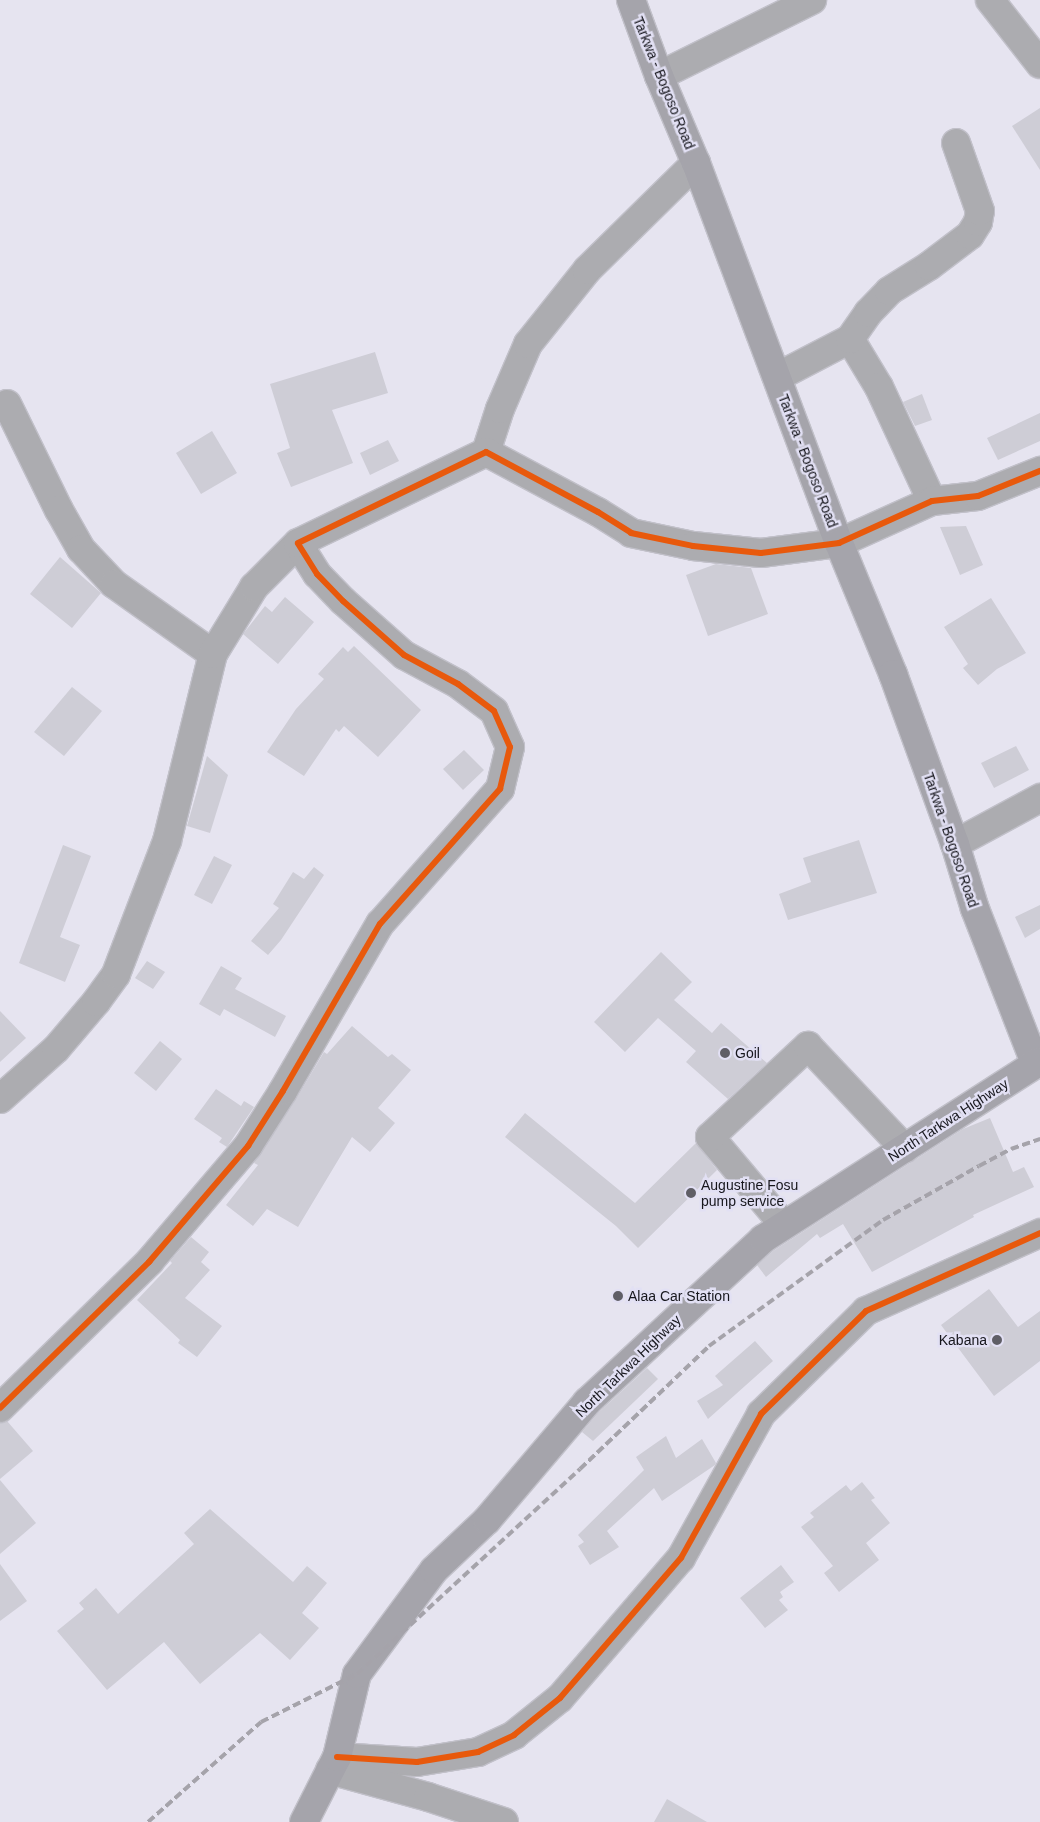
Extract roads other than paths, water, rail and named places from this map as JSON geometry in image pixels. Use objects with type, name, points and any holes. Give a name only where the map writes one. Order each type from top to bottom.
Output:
[{"type":"main road","name":"Tarkwa - Bogoso Road","points":[[631,0],[659,76],[696,162],[839,543],[893,674],[955,844],[995,965],[1038,1062]]},
{"type":"main road","name":"North Tarkwa Highway","points":[[305,1822],[334,1763],[357,1674],[434,1570],[486,1520],[586,1402],[763,1238],[851,1181],[905,1149],[1038,1062]]},
{"type":"street","points":[[659,76],[812,0]]},
{"type":"street","points":[[990,0],[1040,64]]},
{"type":"street","points":[[777,377],[850,339],[868,313],[889,291],[929,266],[970,235],[978,222],[980,211],[956,143]]},
{"type":"street","points":[[0,1099],[56,1049],[96,1002],[116,974],[167,840],[213,654],[254,587],[298,543],[486,452],[500,409],[528,344],[587,270],[696,162]]},
{"type":"street","points":[[850,339],[879,386],[932,501]]},
{"type":"street","points":[[7,404],[58,510],[81,549],[114,584],[213,654]]},
{"type":"street","points":[[486,452],[598,512],[631,533],[694,546],[761,553],[839,543],[932,501],[978,496],[1040,471]]},
{"type":"street","points":[[0,1408],[150,1262],[248,1146],[283,1091],[380,924],[500,789],[510,747],[494,711],[458,684],[404,655],[343,601],[318,574],[298,543]]},
{"type":"street","points":[[955,844],[1040,798]]},
{"type":"street","points":[[784,1225],[710,1137],[808,1046],[905,1149]]},
{"type":"street","points":[[334,1763],[417,1762],[478,1752],[514,1735],[560,1698],[681,1558],[761,1414],[866,1311],[1040,1233]]},
{"type":"street","points":[[334,1763],[504,1822]]},
{"type":"railway","points":[[148,1822],[261,1722],[357,1674],[580,1469],[709,1346],[883,1220],[1011,1149],[1040,1139]]},
{"type":"place","name":"Goil","points":[[725,1053]]},
{"type":"place","name":"Augustine Fosu pump service","points":[[691,1193]]},
{"type":"place","name":"Alaa Car Station","points":[[618,1296]]},
{"type":"place","name":"Kabana","points":[[997,1340]]}]
